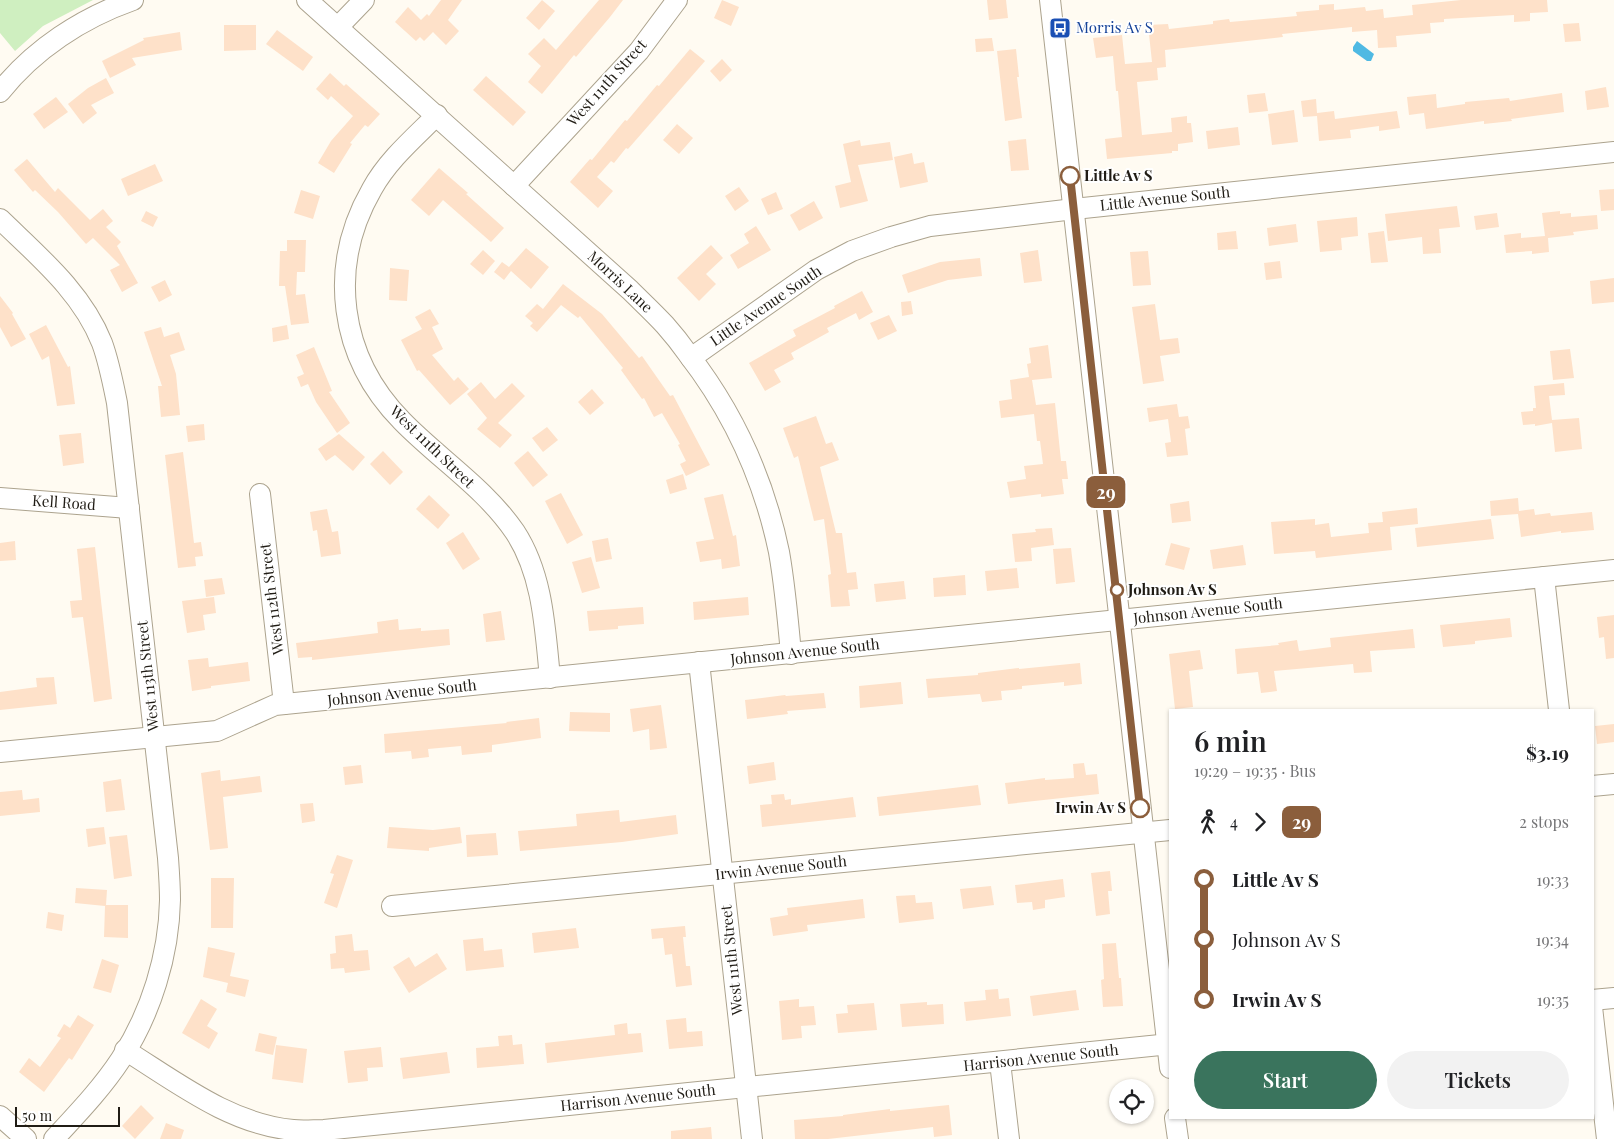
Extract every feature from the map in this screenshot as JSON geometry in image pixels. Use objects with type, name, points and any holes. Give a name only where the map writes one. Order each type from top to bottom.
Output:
[{"type":"street","points":[[0,92],[11,78],[41,49],[76,26],[112,7],[133,0]]},
{"type":"street","name":"Morris Lane","points":[[307,0],[636,296],[666,326],[698,366],[726,409],[749,454],[767,502],[779,552],[790,654]]},
{"type":"street","points":[[338,27],[364,0]]},
{"type":"street","name":"West 111th Street","points":[[514,186],[639,51],[677,0]]},
{"type":"street","points":[[1050,0],[1143,833],[1169,1045]]},
{"type":"street","name":"West 111th Street","points":[[437,115],[391,161],[372,188],[358,216],[349,246],[345,278],[346,310],[352,341],[365,370],[381,397],[402,422],[497,508],[516,534],[531,563],[540,593],[550,678]]},
{"type":"street","name":"Little Avenue South","points":[[691,358],[816,270],[852,251],[930,226],[1614,152]]},
{"type":"street","name":"West 113th Street","points":[[0,219],[70,290],[88,315],[102,343],[111,373],[117,403],[168,858],[170,900],[166,941],[156,983],[141,1022],[96,1093],[54,1139]]},
{"type":"street","name":"West 112th Street","points":[[260,494],[284,704]]},
{"type":"street","name":"Kell Road","points":[[0,498],[129,508]]},
{"type":"street","name":"Johnson Avenue South","points":[[0,752],[217,731],[275,706],[284,704],[1614,570]]},
{"type":"street","points":[[1544,577],[1559,709]]},
{"type":"street","name":"West 111th Street","points":[[699,662],[752,1139]]},
{"type":"street","points":[[1594,786],[1614,784]]},
{"type":"street","name":"Irwin Avenue South","points":[[392,906],[1169,830]]},
{"type":"street","points":[[1594,1000],[1614,998]]},
{"type":"street","points":[[1594,1025],[1607,1139]]},
{"type":"street","name":"Harrison Avenue South","points":[[125,1050],[212,1104],[238,1117],[294,1130],[324,1130],[1169,1045]]},
{"type":"street","points":[[1000,1062],[1009,1139]]},
{"type":"street","points":[[0,1116],[26,1139]]},
{"type":"street","points":[[1175,1119],[1178,1139]]},
{"type":"green space","points":[[0,0],[93,0],[43,26],[15,51],[0,33]]},
{"type":"water","points":[[1357,41],[1374,54],[1371,61],[1367,61],[1353,51]]},
{"type":"building","points":[[441,0],[462,0],[448,20],[459,31],[446,45],[433,32],[424,41],[420,37],[416,41],[395,22],[408,7],[421,20],[427,14],[429,16]]},
{"type":"building","points":[[542,0],[555,11],[539,30],[526,18]]},
{"type":"building","points":[[599,0],[623,0],[576,57],[574,55],[542,94],[528,82],[541,66],[528,54],[544,38],[556,50]]},
{"type":"building","points":[[722,0],[739,7],[731,26],[714,18]]},
{"type":"building","points":[[987,0],[1006,0],[1008,18],[989,20]]},
{"type":"building","points":[[1461,0],[1547,0],[1548,12],[1530,13],[1530,21],[1514,22],[1514,15],[1444,19],[1444,22],[1430,23],[1431,33],[1396,36],[1397,47],[1378,48],[1377,30],[1352,32],[1352,27],[1282,34],[1283,37],[1165,50],[1166,67],[1157,68],[1158,80],[1137,82],[1142,135],[1172,132],[1171,118],[1187,116],[1187,123],[1191,123],[1193,142],[1178,144],[1178,151],[1172,151],[1172,153],[1107,159],[1105,139],[1122,137],[1118,91],[1116,91],[1113,56],[1096,58],[1093,38],[1122,35],[1125,64],[1152,62],[1148,25],[1168,24],[1169,29],[1213,24],[1213,21],[1229,19],[1230,22],[1297,16],[1296,12],[1319,10],[1319,5],[1334,4],[1334,10],[1365,7],[1366,11],[1383,9],[1384,18],[1413,15],[1412,5]]},
{"type":"building","points":[[1579,23],[1581,41],[1565,42],[1563,24]]},
{"type":"building","points":[[224,25],[256,25],[256,50],[224,51]]},
{"type":"building","points":[[277,30],[313,57],[303,71],[266,44]]},
{"type":"building","points":[[180,32],[182,50],[132,58],[136,65],[110,78],[102,61],[144,40],[143,38]]},
{"type":"building","points":[[992,38],[994,51],[976,52],[975,39]]},
{"type":"building","points":[[690,49],[705,61],[628,149],[626,148],[614,163],[611,161],[597,177],[613,191],[598,208],[570,182],[590,159],[592,160],[625,120],[627,121],[657,85],[659,86]]},
{"type":"building","points":[[1016,49],[1022,118],[1005,121],[997,51]]},
{"type":"building","points":[[722,59],[732,70],[720,82],[710,71]]},
{"type":"building","points":[[330,73],[344,86],[346,84],[380,114],[368,127],[365,125],[350,143],[352,144],[334,173],[318,163],[331,141],[353,116],[331,96],[328,100],[316,89]]},
{"type":"building","points":[[486,76],[526,112],[513,126],[473,90]]},
{"type":"building","points":[[106,78],[114,93],[91,105],[97,113],[83,124],[68,104],[88,88]]},
{"type":"building","points":[[1606,87],[1609,107],[1587,110],[1585,91]]},
{"type":"building","points":[[1265,93],[1268,111],[1249,113],[1247,95]]},
{"type":"building","points":[[1562,93],[1564,112],[1511,119],[1512,121],[1484,124],[1484,121],[1426,129],[1424,113],[1409,115],[1407,97],[1436,94],[1437,108],[1465,104],[1465,102],[1509,98],[1510,101]]},
{"type":"building","points":[[56,97],[68,112],[44,129],[33,114]]},
{"type":"building","points":[[1316,99],[1317,113],[1334,111],[1335,119],[1397,111],[1400,128],[1379,131],[1379,126],[1350,130],[1351,138],[1319,141],[1317,116],[1303,117],[1301,101]]},
{"type":"building","points":[[1294,110],[1298,142],[1272,145],[1268,114]]},
{"type":"building","points":[[677,124],[693,138],[679,154],[663,140]]},
{"type":"building","points":[[1238,127],[1240,145],[1208,149],[1206,131]]},
{"type":"building","points":[[1026,139],[1029,170],[1011,171],[1008,141]]},
{"type":"building","points":[[860,140],[861,146],[890,142],[893,160],[858,165],[868,201],[840,208],[835,186],[851,182],[843,144]]},
{"type":"building","points":[[912,153],[914,164],[924,162],[928,182],[900,188],[894,157]]},
{"type":"building","points":[[27,159],[55,192],[58,188],[90,220],[103,209],[113,221],[106,227],[121,242],[117,246],[138,283],[122,292],[110,270],[120,265],[93,238],[86,244],[58,212],[35,190],[33,192],[14,170]]},
{"type":"building","points":[[155,164],[163,181],[128,196],[121,179]]},
{"type":"building","points":[[439,168],[504,228],[491,242],[443,200],[429,216],[411,200]]},
{"type":"building","points":[[739,187],[749,201],[735,211],[725,196]]},
{"type":"building","points":[[1614,189],[1614,210],[1601,211],[1599,190]]},
{"type":"building","points":[[301,190],[320,196],[313,219],[294,213]]},
{"type":"building","points":[[776,192],[783,209],[768,215],[761,199]]},
{"type":"building","points":[[814,201],[823,218],[799,231],[790,215]]},
{"type":"building","points":[[1457,206],[1460,227],[1439,229],[1441,253],[1423,254],[1422,237],[1388,241],[1385,214]]},
{"type":"building","points":[[146,211],[158,217],[153,227],[141,221]]},
{"type":"building","points":[[1560,211],[1560,214],[1571,213],[1571,217],[1597,215],[1598,229],[1573,232],[1574,235],[1548,238],[1549,252],[1532,254],[1532,251],[1506,253],[1504,235],[1521,233],[1521,238],[1545,236],[1542,213]]},
{"type":"building","points":[[1497,213],[1499,227],[1476,230],[1474,216]]},
{"type":"building","points":[[1357,217],[1358,236],[1341,238],[1342,250],[1320,252],[1317,221]]},
{"type":"building","points":[[1296,224],[1298,242],[1269,246],[1267,228]]},
{"type":"building","points":[[756,226],[771,250],[738,269],[730,255],[749,243],[744,234]]},
{"type":"building","points":[[1236,231],[1238,249],[1218,250],[1217,233]]},
{"type":"building","points":[[1384,231],[1388,262],[1371,263],[1368,233]]},
{"type":"building","points":[[287,240],[306,240],[305,272],[297,272],[296,295],[305,294],[309,323],[291,325],[285,286],[279,286],[280,251],[287,251]]},
{"type":"building","points":[[711,245],[723,258],[706,274],[716,284],[699,301],[677,278]]},
{"type":"building","points":[[526,248],[549,267],[531,289],[511,271],[504,280],[494,272],[502,262],[509,267]]},
{"type":"building","points":[[483,250],[495,261],[483,275],[470,264]]},
{"type":"building","points":[[1038,250],[1042,281],[1024,283],[1020,253]]},
{"type":"building","points":[[1148,251],[1151,285],[1133,286],[1130,252]]},
{"type":"building","points":[[980,258],[982,276],[948,280],[908,293],[902,275],[940,262]]},
{"type":"building","points":[[1280,261],[1282,278],[1266,280],[1264,263]]},
{"type":"building","points":[[390,268],[409,270],[407,301],[389,300]]},
{"type":"building","points":[[1614,278],[1614,302],[1592,304],[1590,281]]},
{"type":"building","points":[[165,280],[172,295],[159,302],[151,287]]},
{"type":"building","points":[[563,284],[602,314],[639,358],[642,356],[670,396],[673,395],[710,465],[686,476],[680,464],[686,461],[678,445],[680,444],[662,413],[654,417],[644,398],[642,399],[621,370],[623,368],[580,316],[578,318],[561,305],[537,332],[530,326],[533,323],[525,316],[537,304],[543,309]]},
{"type":"building","points":[[862,291],[873,312],[859,320],[856,313],[827,328],[829,332],[791,353],[794,359],[774,370],[781,382],[765,391],[749,363],[796,336],[793,330],[835,308],[834,306]]},
{"type":"building","points":[[0,296],[13,313],[26,339],[11,347],[0,327]]},
{"type":"building","points":[[911,301],[913,314],[902,316],[901,302]]},
{"type":"building","points":[[1155,304],[1160,340],[1178,338],[1180,353],[1160,356],[1164,381],[1143,384],[1132,307]]},
{"type":"building","points":[[430,309],[439,324],[432,327],[443,349],[432,355],[454,381],[458,377],[469,389],[450,405],[419,370],[417,371],[401,340],[422,329],[415,317]]},
{"type":"building","points":[[889,315],[897,331],[878,340],[870,323]]},
{"type":"building","points":[[46,325],[68,367],[70,366],[75,404],[57,406],[49,356],[42,360],[29,334]]},
{"type":"building","points":[[287,325],[289,339],[273,342],[272,328]]},
{"type":"building","points":[[161,327],[164,337],[179,332],[185,350],[170,355],[176,374],[180,415],[161,417],[158,386],[162,386],[144,332]]},
{"type":"building","points":[[1048,345],[1052,378],[1032,380],[1036,405],[1055,403],[1061,461],[1066,461],[1068,479],[1062,479],[1064,494],[1041,497],[1041,494],[1010,498],[1007,482],[1026,479],[1024,466],[1043,464],[1040,441],[1037,441],[1034,414],[1001,418],[999,401],[1012,399],[1010,380],[1029,377],[1027,364],[1031,363],[1029,348]]},
{"type":"building","points":[[314,347],[332,391],[329,392],[350,423],[337,433],[316,402],[308,384],[301,387],[297,377],[304,374],[296,355]]},
{"type":"building","points":[[1570,349],[1574,378],[1553,380],[1550,351]]},
{"type":"building","points":[[481,382],[495,399],[512,383],[525,396],[498,423],[512,435],[500,448],[477,429],[487,418],[467,394]]},
{"type":"building","points":[[1564,383],[1565,395],[1549,396],[1552,420],[1579,418],[1582,449],[1555,452],[1552,423],[1535,426],[1535,424],[1523,425],[1521,412],[1533,411],[1533,408],[1536,408],[1534,386]]},
{"type":"building","points":[[592,389],[604,403],[590,415],[578,402]]},
{"type":"building","points":[[1177,404],[1179,417],[1188,416],[1190,428],[1185,429],[1188,455],[1167,457],[1165,443],[1171,442],[1168,419],[1149,422],[1147,408]]},
{"type":"building","points":[[816,416],[826,444],[832,442],[839,460],[820,467],[836,533],[842,533],[847,573],[856,572],[858,589],[848,590],[850,606],[831,607],[828,575],[831,574],[824,519],[814,521],[798,456],[794,458],[783,428]]},
{"type":"building","points":[[204,424],[205,440],[188,442],[186,426]]},
{"type":"building","points":[[547,427],[558,440],[543,452],[532,438]]},
{"type":"building","points":[[81,433],[84,463],[63,466],[59,435]]},
{"type":"building","points":[[339,434],[365,457],[353,471],[335,455],[326,461],[318,449]]},
{"type":"building","points":[[383,451],[403,472],[390,485],[370,464]]},
{"type":"building","points":[[528,451],[548,475],[533,487],[514,463]]},
{"type":"building","points":[[183,452],[194,543],[201,542],[203,556],[195,557],[196,566],[178,568],[165,455]]},
{"type":"building","points":[[683,474],[687,489],[670,494],[666,480]]},
{"type":"building","points":[[561,493],[583,535],[567,544],[545,501]]},
{"type":"building","points":[[723,494],[733,536],[736,535],[740,566],[722,569],[721,559],[700,562],[696,542],[714,539],[704,498]]},
{"type":"building","points":[[429,495],[450,515],[438,529],[416,509]]},
{"type":"building","points":[[1518,498],[1519,511],[1534,509],[1535,515],[1550,513],[1551,516],[1592,512],[1594,530],[1561,533],[1561,531],[1521,537],[1518,514],[1491,516],[1490,501]]},
{"type":"building","points":[[1189,501],[1191,521],[1172,523],[1170,504]]},
{"type":"building","points":[[1417,508],[1418,524],[1390,527],[1392,550],[1316,558],[1315,551],[1274,554],[1271,522],[1315,519],[1315,525],[1329,523],[1331,537],[1369,533],[1368,523],[1383,522],[1382,512]]},
{"type":"building","points":[[327,509],[332,532],[338,531],[341,554],[321,557],[317,530],[313,531],[310,512]]},
{"type":"building","points":[[1491,519],[1494,539],[1417,547],[1415,528]]},
{"type":"building","points":[[1052,528],[1054,545],[1031,548],[1032,561],[1015,562],[1012,534],[1036,532],[1035,529]]},
{"type":"building","points":[[463,532],[480,559],[463,570],[446,543]]},
{"type":"building","points":[[608,538],[612,559],[596,562],[592,541]]},
{"type":"building","points":[[15,541],[16,560],[0,561],[0,543]]},
{"type":"building","points":[[1171,543],[1190,548],[1184,570],[1165,565]]},
{"type":"building","points":[[1243,545],[1246,565],[1213,569],[1210,550]]},
{"type":"building","points":[[95,547],[112,699],[94,702],[83,617],[72,618],[70,601],[82,600],[77,549]]},
{"type":"building","points":[[1071,548],[1075,582],[1056,584],[1053,549]]},
{"type":"building","points":[[591,557],[600,588],[582,593],[572,562]]},
{"type":"building","points":[[1017,568],[1019,588],[987,591],[985,571]]},
{"type":"building","points":[[965,575],[966,595],[934,597],[933,578]]},
{"type":"building","points":[[222,578],[225,594],[206,597],[204,580]]},
{"type":"building","points":[[904,581],[906,599],[876,602],[874,584]]},
{"type":"building","points":[[214,597],[216,613],[203,615],[205,630],[187,633],[182,601]]},
{"type":"building","points":[[748,597],[749,615],[694,620],[693,602]]},
{"type":"building","points":[[643,607],[644,624],[618,626],[618,629],[589,631],[587,611]]},
{"type":"building","points":[[501,611],[505,640],[486,642],[483,614]]},
{"type":"building","points":[[1614,615],[1614,658],[1606,659],[1604,637],[1599,638],[1597,617]]},
{"type":"building","points":[[1510,618],[1512,637],[1475,641],[1475,644],[1443,647],[1440,625]]},
{"type":"building","points":[[398,619],[399,630],[421,628],[421,631],[449,629],[450,645],[312,660],[312,657],[298,658],[296,643],[378,633],[377,622]]},
{"type":"building","points":[[1413,629],[1415,648],[1370,651],[1372,672],[1354,673],[1353,664],[1274,671],[1277,691],[1261,693],[1258,672],[1237,674],[1235,649],[1279,645],[1278,643],[1297,640],[1299,651],[1331,647],[1330,638]]},
{"type":"building","points":[[1200,650],[1203,669],[1189,671],[1193,707],[1175,709],[1169,654]]},
{"type":"building","points":[[208,658],[209,667],[248,662],[250,681],[211,686],[211,688],[192,691],[188,660]]},
{"type":"building","points":[[1080,663],[1082,684],[1064,686],[1064,682],[1022,686],[1022,689],[1001,691],[1002,700],[982,702],[980,694],[928,698],[926,679]]},
{"type":"building","points":[[54,677],[57,704],[0,710],[0,692],[37,687],[36,678]]},
{"type":"building","points":[[901,682],[903,704],[860,708],[859,686]]},
{"type":"building","points":[[824,693],[826,708],[787,711],[788,714],[747,719],[745,700]]},
{"type":"building","points":[[661,705],[667,748],[650,750],[649,729],[633,732],[630,709]]},
{"type":"building","points":[[570,712],[610,713],[610,732],[569,731]]},
{"type":"building","points":[[539,718],[541,738],[492,745],[492,752],[462,755],[461,746],[428,749],[429,757],[412,759],[411,751],[385,753],[384,734],[507,723]]},
{"type":"building","points":[[1614,724],[1614,742],[1597,744],[1595,726]]},
{"type":"building","points":[[774,762],[776,780],[749,784],[747,766]]},
{"type":"building","points":[[1084,763],[1086,775],[1097,774],[1099,794],[1008,804],[1005,783],[1045,778],[1045,780],[1074,778],[1073,764]]},
{"type":"building","points":[[361,765],[363,783],[345,785],[343,767]]},
{"type":"building","points":[[220,770],[221,781],[260,776],[262,792],[223,797],[228,848],[210,850],[201,773]]},
{"type":"building","points":[[121,779],[125,810],[106,812],[103,782]]},
{"type":"building","points":[[978,785],[981,805],[879,816],[877,797]]},
{"type":"building","points":[[22,790],[23,800],[39,798],[40,812],[0,816],[0,792]]},
{"type":"building","points":[[784,794],[785,800],[791,799],[791,805],[853,797],[856,817],[762,827],[760,805],[772,804],[771,795]]},
{"type":"building","points":[[313,803],[315,821],[302,823],[300,804]]},
{"type":"building","points":[[619,810],[620,822],[676,815],[678,834],[622,842],[520,851],[518,831],[577,826],[576,814]]},
{"type":"building","points":[[104,827],[106,844],[88,847],[86,829]]},
{"type":"building","points":[[389,827],[433,830],[460,827],[462,843],[429,848],[429,851],[387,848]]},
{"type":"building","points":[[496,833],[498,855],[467,857],[466,835]]},
{"type":"building","points":[[127,835],[132,876],[114,879],[109,837]]},
{"type":"building","points":[[337,855],[353,860],[337,908],[324,903],[334,874],[330,873]]},
{"type":"building","points":[[1110,871],[1112,891],[1108,891],[1110,914],[1096,916],[1091,873]]},
{"type":"building","points":[[211,878],[234,878],[233,928],[211,928]]},
{"type":"building","points":[[1063,879],[1065,897],[1045,900],[1045,908],[1033,910],[1032,902],[1017,903],[1015,885]]},
{"type":"building","points":[[991,886],[994,905],[963,909],[960,889]]},
{"type":"building","points":[[76,888],[107,890],[106,905],[128,905],[128,938],[104,937],[105,906],[75,903]]},
{"type":"building","points":[[915,895],[916,903],[932,902],[934,919],[899,923],[896,896]]},
{"type":"building","points":[[863,899],[865,918],[807,925],[808,931],[773,936],[770,918],[788,915],[787,908]]},
{"type":"building","points":[[48,912],[64,915],[62,931],[46,928]]},
{"type":"building","points":[[685,926],[686,937],[683,937],[686,966],[690,966],[692,985],[676,987],[672,954],[665,955],[663,938],[652,939],[651,929]]},
{"type":"building","points":[[576,928],[579,948],[534,953],[532,933]]},
{"type":"building","points":[[352,934],[354,951],[368,950],[370,970],[345,973],[344,968],[331,969],[330,954],[336,953],[335,936]]},
{"type":"building","points":[[483,938],[484,951],[502,949],[504,967],[466,971],[463,940]]},
{"type":"building","points":[[1116,943],[1123,1006],[1103,1007],[1101,980],[1104,979],[1102,944]]},
{"type":"building","points":[[208,947],[235,953],[230,976],[249,980],[245,997],[226,992],[228,983],[203,977]]},
{"type":"building","points":[[437,953],[447,969],[409,993],[393,967],[409,957],[415,967]]},
{"type":"building","points":[[102,959],[119,965],[111,993],[93,988]]},
{"type":"building","points":[[998,989],[999,999],[1009,998],[1011,1016],[966,1021],[964,1002],[986,1000],[985,990]]},
{"type":"building","points":[[1076,990],[1079,1010],[1033,1016],[1030,996]]},
{"type":"building","points":[[201,999],[217,1009],[207,1026],[218,1033],[209,1049],[182,1033]]},
{"type":"building","points":[[799,999],[799,1007],[814,1006],[816,1025],[801,1026],[802,1038],[782,1040],[779,1001]]},
{"type":"building","points":[[927,1002],[927,1005],[943,1004],[944,1024],[902,1027],[900,1004]]},
{"type":"building","points":[[874,1003],[877,1030],[838,1033],[836,1014],[848,1013],[847,1005]]},
{"type":"building","points":[[78,1015],[94,1025],[72,1060],[69,1058],[44,1092],[19,1072],[29,1058],[40,1067],[61,1038],[57,1036],[64,1024],[70,1028]]},
{"type":"building","points":[[686,1018],[687,1032],[702,1031],[703,1046],[669,1049],[666,1020]]},
{"type":"building","points":[[627,1023],[628,1034],[641,1033],[643,1052],[547,1063],[545,1043],[615,1035],[614,1025]]},
{"type":"building","points":[[259,1033],[277,1037],[273,1055],[255,1051]]},
{"type":"building","points":[[512,1035],[513,1045],[522,1044],[524,1064],[477,1068],[476,1048],[499,1046],[498,1036]]},
{"type":"building","points":[[276,1045],[307,1049],[303,1083],[272,1079]]},
{"type":"building","points":[[381,1047],[383,1067],[367,1068],[368,1081],[348,1083],[344,1051]]},
{"type":"building","points":[[447,1052],[450,1073],[403,1079],[400,1058]]},
{"type":"building","points":[[141,1105],[154,1118],[135,1139],[122,1126]]},
{"type":"building","points":[[949,1105],[952,1135],[934,1137],[933,1127],[828,1139],[795,1139],[794,1120],[843,1116],[890,1109],[890,1111]]},
{"type":"building","points":[[166,1123],[184,1130],[181,1139],[160,1139]]},
{"type":"building","points":[[711,1127],[712,1139],[671,1139],[671,1131]]},
{"type":"bus line","name":"29","points":[[1070,176],[1140,808]]},
{"type":"place","name":"Morris Av S","points":[[1060,28]]},
{"type":"place","name":"Little Av S","points":[[1070,176]]},
{"type":"place","name":"Johnson Av S","points":[[1117,590]]},
{"type":"place","name":"Irwin Av S","points":[[1140,808]]}]
